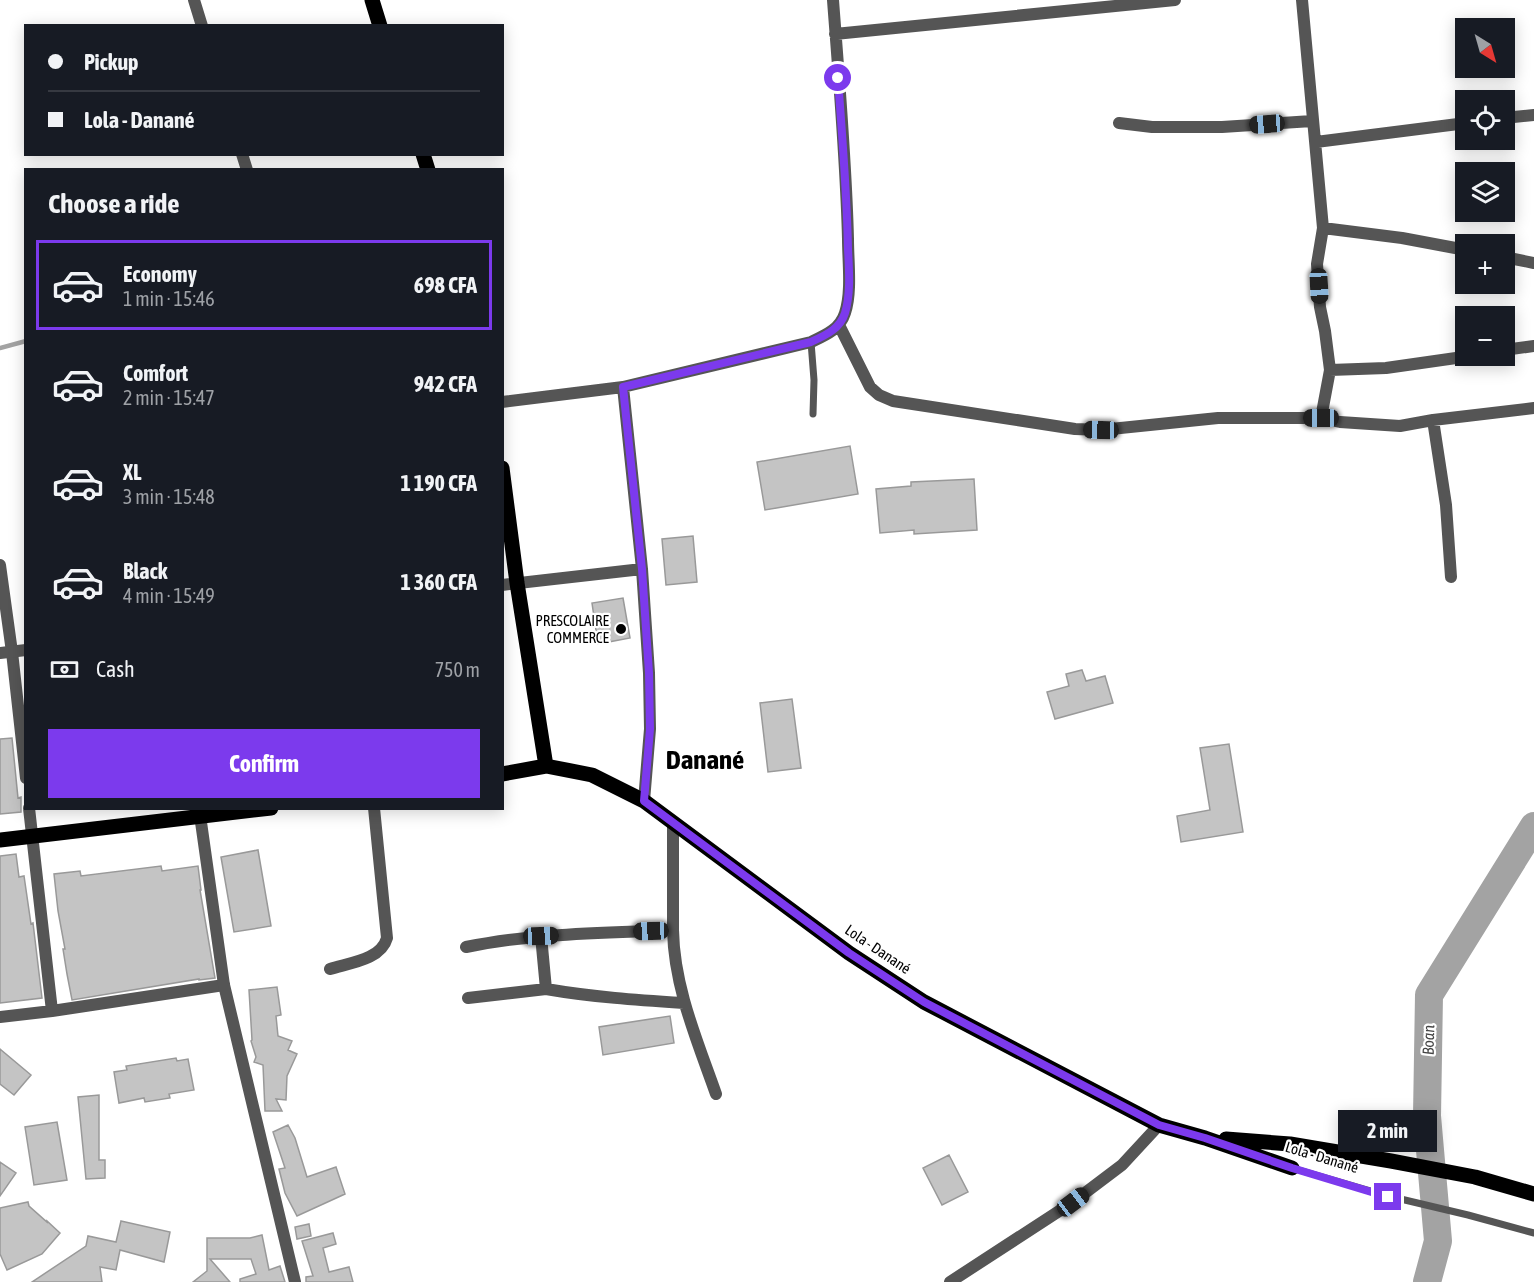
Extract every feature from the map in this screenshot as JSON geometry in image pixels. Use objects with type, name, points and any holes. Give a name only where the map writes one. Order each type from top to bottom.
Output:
[{"type":"main road","points":[[372,0],[379,24]]},
{"type":"main road","points":[[504,497],[510,584],[546,766],[504,774]]},
{"type":"main road","name":"Lola - Danané","points":[[546,766],[592,776],[644,801],[849,953],[924,1002],[1159,1125],[1292,1168]]},
{"type":"main road","points":[[0,840],[200,813],[243,810]]},
{"type":"main road","name":"Lola - Danané","points":[[1205,1138],[1290,1144],[1391,1161],[1475,1177],[1534,1194]]},
{"type":"street","points":[[194,0],[201,24]]},
{"type":"street","points":[[504,402],[623,387],[811,342],[831,332],[839,325],[845,313],[849,263],[848,212],[833,0]]},
{"type":"street","points":[[835,34],[1175,0]]},
{"type":"street","points":[[1302,0],[1323,228],[1317,264],[1320,308],[1330,370],[1321,418]]},
{"type":"street","points":[[1515,117],[1534,114]]},
{"type":"street","points":[[1119,123],[1152,127],[1222,127],[1312,121]]},
{"type":"street","points":[[1316,142],[1455,124]]},
{"type":"street","points":[[1323,228],[1402,238],[1455,248]]},
{"type":"street","points":[[1515,259],[1534,263]]},
{"type":"street","points":[[839,325],[870,387],[879,395],[893,401],[1075,429],[1101,430],[1218,418],[1321,418],[1340,422],[1400,426],[1534,408]]},
{"type":"street","points":[[1515,349],[1534,346]]},
{"type":"street","points":[[1330,370],[1386,368],[1455,358]]},
{"type":"street","points":[[623,387],[642,569],[649,673],[650,729],[644,801]]},
{"type":"street","points":[[1433,420],[1446,505],[1451,577]]},
{"type":"street","points":[[0,565],[6,653],[24,766]]},
{"type":"street","points":[[510,584],[642,569]]},
{"type":"street","points":[[6,653],[24,650]]},
{"type":"street","points":[[29,810],[52,1011]]},
{"type":"street","points":[[330,969],[366,958],[381,950],[387,938],[374,810]]},
{"type":"street","points":[[200,813],[224,985],[295,1282]]},
{"type":"street","points":[[673,824],[673,949],[684,1003],[716,1094]]},
{"type":"street","points":[[466,947],[494,941],[541,936],[673,930]]},
{"type":"street","points":[[541,936],[546,988]]},
{"type":"street","points":[[0,1017],[224,985]]},
{"type":"street","points":[[468,998],[546,988],[619,999],[684,1003]]},
{"type":"street","points":[[950,1282],[1089,1190],[1122,1165],[1159,1125]]},
{"type":"lane","points":[[811,342],[814,380],[813,414]]},
{"type":"lane","name":"Lola - Danané","points":[[1292,1168],[1388,1197],[1534,1233]]},
{"type":"building","points":[[850,446],[858,494],[765,510],[757,462]]},
{"type":"building","points":[[974,479],[977,530],[914,534],[914,530],[880,533],[876,489],[911,486],[911,482]]},
{"type":"building","points":[[693,536],[697,582],[666,585],[662,539]]},
{"type":"building","points":[[623,598],[630,638],[598,644],[592,603]]},
{"type":"building","points":[[1082,670],[1086,681],[1105,676],[1113,703],[1055,719],[1047,692],[1069,686],[1066,674]]},
{"type":"building","points":[[792,699],[801,768],[768,772],[760,703]]},
{"type":"building","points":[[12,738],[18,798],[21,797],[21,812],[0,814],[0,739]]},
{"type":"building","points":[[1229,744],[1243,832],[1181,842],[1177,816],[1210,810],[1200,748]]},
{"type":"building","points":[[258,850],[271,926],[234,932],[221,857]]},
{"type":"building","points":[[16,854],[19,877],[24,876],[31,924],[33,923],[42,998],[0,1003],[0,856]]},
{"type":"building","points":[[161,866],[162,871],[198,866],[215,978],[72,1000],[54,874],[80,871],[81,876]]},
{"type":"building","points":[[277,987],[281,1015],[276,1016],[278,1036],[292,1041],[288,1050],[297,1054],[287,1076],[286,1100],[276,1099],[282,1111],[265,1111],[263,1065],[254,1062],[256,1057],[251,1041],[249,990]]},
{"type":"building","points":[[670,1016],[674,1043],[603,1055],[599,1027]]},
{"type":"building","points":[[0,1049],[31,1075],[14,1095],[0,1084]]},
{"type":"building","points":[[176,1058],[177,1061],[188,1059],[194,1090],[169,1094],[170,1098],[145,1102],[144,1098],[119,1103],[114,1072],[127,1070],[126,1066]]},
{"type":"building","points":[[99,1095],[99,1160],[105,1160],[105,1178],[86,1179],[78,1097]]},
{"type":"building","points":[[57,1122],[67,1180],[34,1185],[25,1127]]},
{"type":"building","points":[[288,1125],[295,1138],[307,1177],[336,1167],[345,1194],[297,1216],[285,1193],[279,1169],[285,1168],[273,1132]]},
{"type":"building","points":[[949,1155],[968,1192],[942,1205],[923,1168]]},
{"type":"building","points":[[0,1162],[16,1173],[0,1196]]},
{"type":"building","points":[[28,1202],[29,1206],[60,1233],[42,1254],[7,1270],[0,1254],[0,1208]]},
{"type":"building","points":[[121,1221],[170,1232],[164,1262],[120,1250],[116,1270],[100,1267],[102,1282],[32,1282],[86,1246],[88,1236],[116,1242]]},
{"type":"building","points":[[309,1224],[311,1236],[297,1239],[295,1227]]},
{"type":"building","points":[[333,1233],[336,1244],[323,1248],[329,1272],[349,1267],[353,1282],[306,1282],[306,1277],[313,1276],[302,1241]]},
{"type":"building","points":[[262,1235],[269,1270],[280,1266],[285,1282],[240,1282],[240,1279],[256,1274],[251,1259],[210,1259],[230,1282],[193,1282],[207,1271],[207,1238],[250,1238]]},
{"type":"waterway","points":[[0,348],[24,342]]},
{"type":"waterway","name":"Boan","points":[[1427,1282],[1438,1241],[1427,1116],[1429,995],[1534,826]]},
{"type":"place","name":"PRESCOLAIRE COMMERCE","points":[[621,629]]},
{"type":"district","name":"Danané","points":[[705,759]]},
{"type":"route","points":[[838,78],[848,212],[849,263],[845,313],[839,325],[831,332],[811,342],[623,387],[642,569],[649,673],[650,729],[644,801],[849,953],[924,1002],[1159,1125],[1388,1197]]}]
